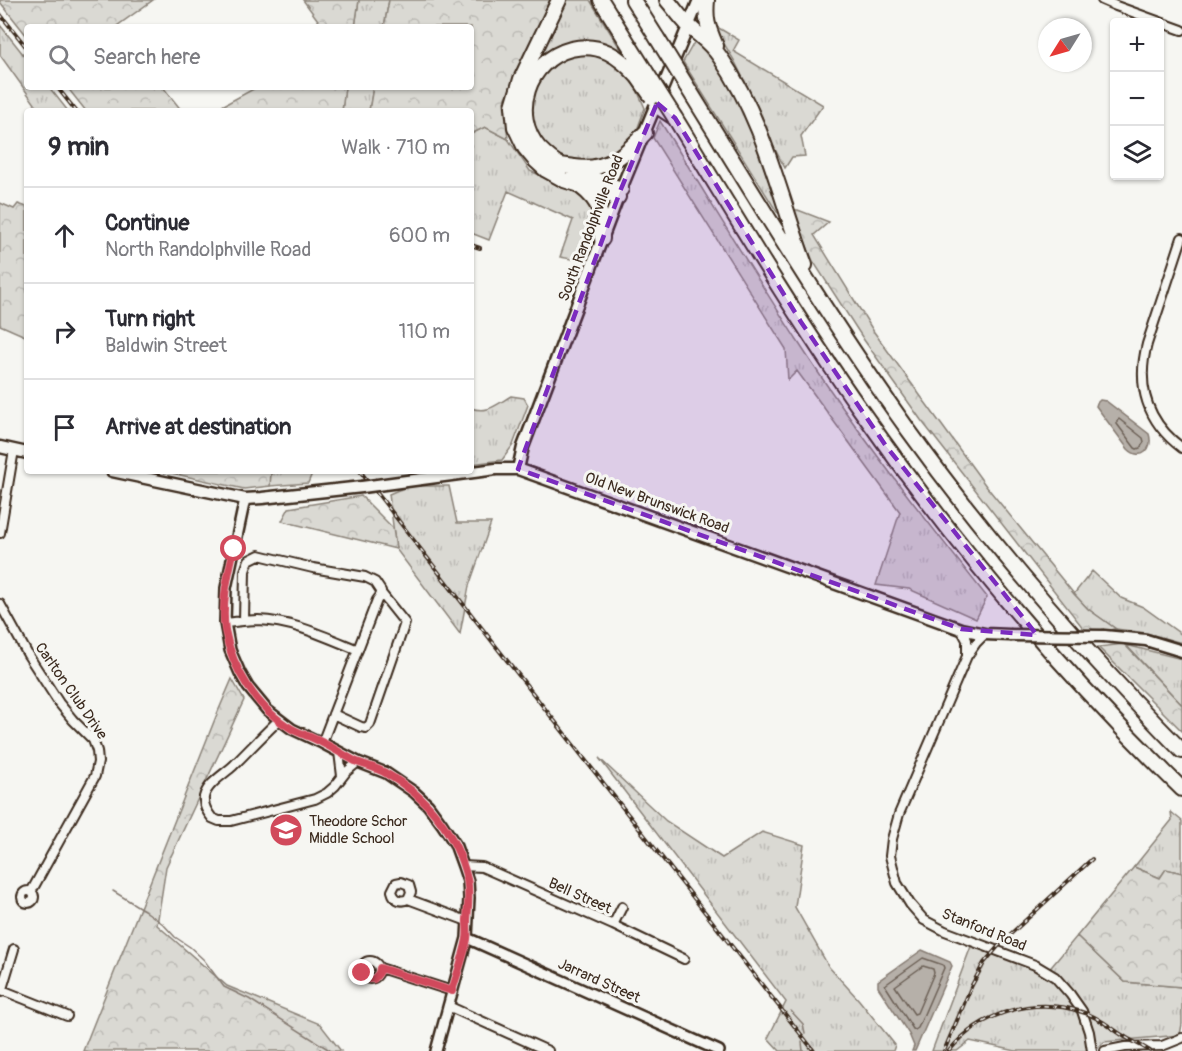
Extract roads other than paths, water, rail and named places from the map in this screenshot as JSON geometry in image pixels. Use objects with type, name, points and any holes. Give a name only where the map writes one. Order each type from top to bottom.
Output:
[{"type":"highway","points":[[559,0],[521,79],[513,106],[515,127],[521,142],[535,160],[553,174],[577,184],[596,201],[602,219],[602,239]]},
{"type":"highway","points":[[601,0],[642,74],[675,118],[801,322],[918,489],[989,579],[1046,646],[1182,789]]},
{"type":"highway","points":[[633,0],[815,292],[910,432],[993,540],[1064,626],[1182,751]]},
{"type":"highway","points":[[667,0],[688,25],[708,41],[740,88],[758,126],[815,292]]},
{"type":"highway","points":[[707,0],[708,28],[720,56]]},
{"type":"highway","points":[[620,193],[568,169],[544,153],[536,144],[526,124],[524,107],[527,91],[534,75],[554,56],[570,49],[580,47],[600,49],[619,58],[642,74]]},
{"type":"highway","points":[[561,165],[590,168],[604,165],[621,156],[645,133]]},
{"type":"highway","points":[[577,184],[620,193]]},
{"type":"main road","name":"South Randolphville Road","points":[[518,469],[523,447],[602,239],[699,0]]},
{"type":"main road","points":[[0,447],[24,452]]},
{"type":"main road","name":"Old New Brunswick Road","points":[[474,472],[518,469],[546,478],[961,629],[985,634],[1104,636],[1146,640],[1182,651]]},
{"type":"main road","name":"Old New Brunswick Road","points":[[126,474],[245,499],[459,474]]},
{"type":"street","points":[[1102,0],[1182,30]]},
{"type":"street","points":[[1182,238],[1146,344],[1142,376],[1147,404],[1154,418],[1166,434],[1182,448]]},
{"type":"street","points":[[0,533],[14,450]]},
{"type":"street","points":[[245,499],[226,588],[225,623],[230,650],[248,687],[258,700],[292,729],[358,762],[386,773],[414,792],[428,805],[455,844],[463,866],[468,881],[469,898],[467,938],[436,1051]]},
{"type":"street","points":[[244,621],[245,572],[249,560],[259,555],[364,577],[375,582],[405,623],[370,724],[366,728],[333,714]]},
{"type":"street","points":[[322,742],[376,600],[381,593]]},
{"type":"street","name":"Carlton Club Drive","points":[[0,604],[4,620],[60,703],[93,740],[97,751],[98,762],[95,776],[32,892]]},
{"type":"street","points":[[225,623],[271,621],[315,633],[358,650]]},
{"type":"street","points":[[961,629],[967,640],[967,656]]},
{"type":"street","name":"Stanford Road","points":[[985,634],[967,656],[899,814],[890,856],[897,883],[910,904],[924,920],[945,931],[1035,965],[1055,977],[1082,1011],[1092,1051]]},
{"type":"street","points":[[279,720],[207,791],[204,804],[212,818],[219,821],[231,821],[315,799],[336,786],[342,776],[358,762]]},
{"type":"street","points":[[339,752],[342,776]]},
{"type":"street","name":"Bell Street","points":[[463,866],[482,867],[613,925],[684,960]]},
{"type":"street","points":[[408,898],[467,921]]},
{"type":"street","points":[[613,925],[622,907]]},
{"type":"street","name":"Jarrard Street","points":[[467,938],[719,1051]]},
{"type":"street","points":[[14,949],[1,992],[67,1016]]},
{"type":"street","points":[[380,968],[452,991]]},
{"type":"street","points":[[448,1006],[548,1051]]},
{"type":"street","points":[[1105,1051],[1125,1047],[1162,1046],[1182,1038]]},
{"type":"water","points":[[1100,400],[1106,401],[1149,434],[1150,444],[1145,452],[1137,454],[1128,449],[1096,406]]},
{"type":"water","points":[[922,950],[950,962],[952,966],[915,1051],[912,1051],[914,1046],[909,1034],[878,987],[878,981]]},
{"type":"waterway","points":[[113,891],[144,910],[190,947],[204,960],[224,987],[249,999],[331,1051]]},
{"type":"waterway","points":[[791,1011],[803,1024],[805,1033]]},
{"type":"waterway","points":[[802,1042],[803,1051]]},
{"type":"railway","points":[[0,14],[24,44]]},
{"type":"railway","points":[[59,90],[74,108]]},
{"type":"railway","points":[[474,246],[480,248]]},
{"type":"railway","points":[[362,474],[814,1051]]},
{"type":"railway","points":[[944,1051],[972,985],[984,963],[1002,942],[1092,859]]},
{"type":"railway","points":[[949,1051],[962,1037],[992,1017],[1027,1007],[1045,1006],[1064,1007],[1088,1014],[1150,1051]]},
{"type":"place","name":"Theodore Schor Middle School","points":[[286,830]]}]
